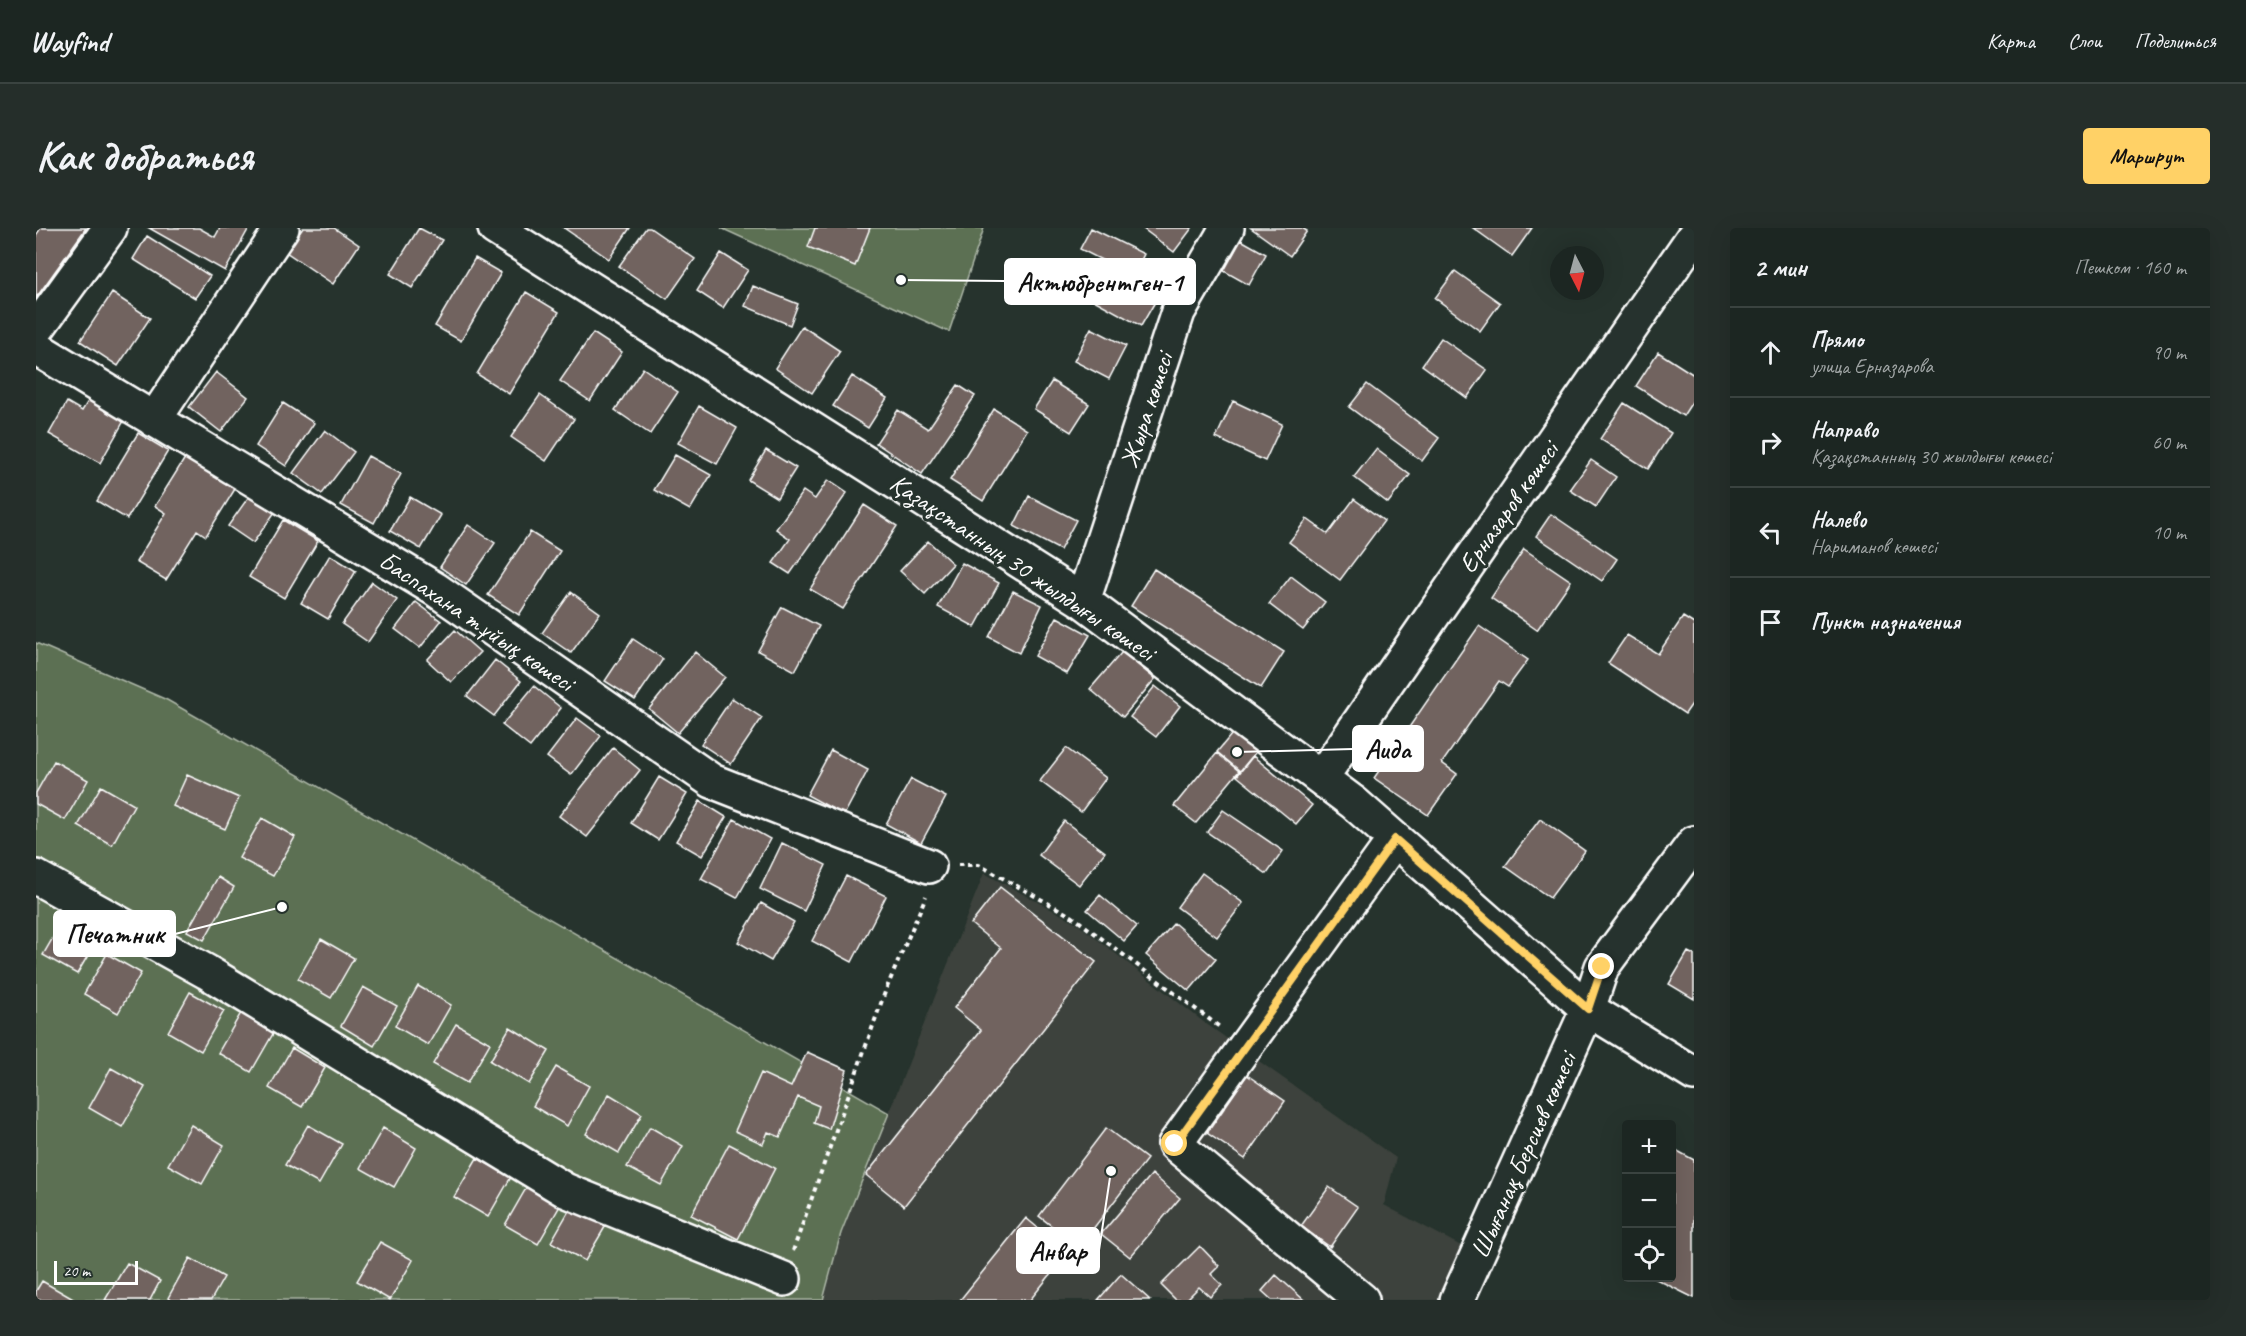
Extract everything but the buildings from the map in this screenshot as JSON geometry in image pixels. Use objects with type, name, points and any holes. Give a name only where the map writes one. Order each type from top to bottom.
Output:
[{"type":"street","points":[[36,330],[110,228]]},
{"type":"street","points":[[154,420],[282,228]]},
{"type":"street","name":"Қазақстанның 30 жылдығы көшесі","points":[[495,228],[1083,600],[1354,803],[1588,1009],[1694,1074]]},
{"type":"street","name":"Жыра көшесі","points":[[1083,600],[1178,312],[1227,228]]},
{"type":"street","name":"Ерназаров көшесі","points":[[1321,778],[1694,236]]},
{"type":"street","name":"Баспахана тұйық көшесі","points":[[36,348],[435,589],[712,781],[929,866]]},
{"type":"street","points":[[1362,1300],[1175,1144],[1395,839]]},
{"type":"street","name":"Шығанақ Берсиев көшесі","points":[[1457,1300],[1588,1009],[1602,967],[1694,843]]},
{"type":"street","points":[[36,878],[207,972],[565,1190],[784,1279]]},
{"type":"path","points":[[784,1279],[885,992],[926,896],[929,866],[979,865],[1073,917],[1245,1047]]},
{"type":"shaded area","points":[[984,873],[1075,922],[1205,1023],[1396,1158],[1384,1205],[1478,1255],[1455,1300],[823,1300],[841,1233]]},
{"type":"green space","points":[[721,228],[984,228],[949,332]]},
{"type":"green space","points":[[36,643],[167,700],[889,1113],[841,1233],[823,1300],[36,1300]]},
{"type":"place","name":"Актюбрентген-1","points":[[901,280]]},
{"type":"place","name":"Аида","points":[[1237,752]]},
{"type":"place","name":"Печатник","points":[[282,907]]},
{"type":"place","name":"Анвар","points":[[1111,1171]]},
{"type":"route","points":[[1175,1144],[1395,839],[1588,1009],[1602,967]]}]
